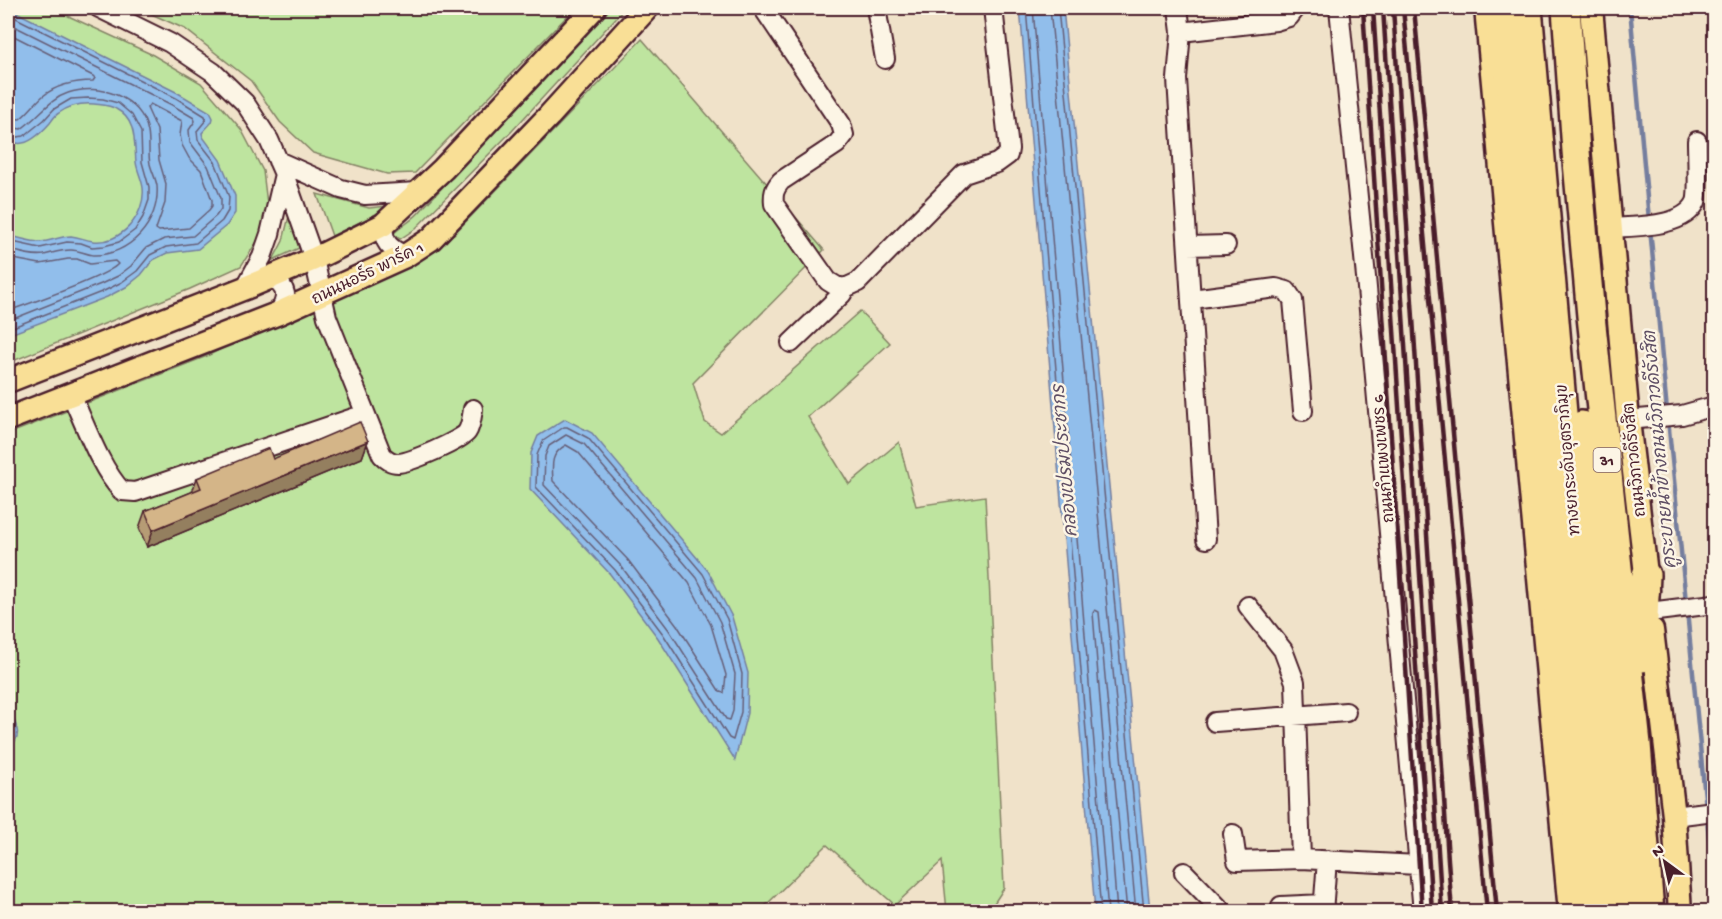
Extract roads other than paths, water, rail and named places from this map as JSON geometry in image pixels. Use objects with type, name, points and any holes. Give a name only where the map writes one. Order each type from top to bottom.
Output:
[{"type":"highway","points":[[1503,8],[1587,912]]},
{"type":"highway","name":"ทางยกระดับอุตราภิมุข","points":[[1528,8],[1606,912]]},
{"type":"highway","name":"ทางยกระดับอุตราภิมุข","points":[[1553,8],[1573,316],[1627,912]]},
{"type":"highway","name":"ถนนวิภาวดีรังสิต","points":[[1566,8],[1591,316],[1637,744],[1650,912]]},
{"type":"highway","points":[[1637,744],[1646,575]]},
{"type":"highway","points":[[1542,602],[1570,748]]},
{"type":"main road","name":"ถนนนอร์ธ พาร์ค 1","points":[[8,381],[272,277],[383,225],[443,169],[594,8]]},
{"type":"main road","name":"ถนนนอร์ธ พาร์ค 1","points":[[8,419],[279,313],[405,256],[431,239],[456,215],[647,8]]},
{"type":"main road","points":[[1486,8],[1570,912]]},
{"type":"main road","name":"ถนนวิภาวดีรังสิต","points":[[1591,8],[1628,420],[1650,612],[1682,815],[1680,912]]},
{"type":"street","points":[[99,8],[170,42],[213,72],[244,103],[269,140],[314,259],[321,295],[335,341],[382,455],[389,462],[400,463],[462,438],[469,431],[473,409]]},
{"type":"street","points":[[763,8],[841,124],[844,135],[837,144],[781,181],[773,194],[774,204],[828,281],[845,288],[858,282],[964,174],[997,163],[1008,155],[993,8]]},
{"type":"street","points":[[876,8],[885,59]]},
{"type":"street","points":[[1178,8],[1181,32],[1177,79],[1206,539]]},
{"type":"street","points":[[1262,8],[1276,21]]},
{"type":"street","points":[[1181,32],[1276,21],[1289,17],[1296,8]]},
{"type":"street","name":"ถนนกำแพงเพชร 6","points":[[1339,8],[1366,277],[1423,912]]},
{"type":"street","points":[[1611,228],[1664,223],[1684,215],[1696,201],[1697,141]]},
{"type":"street","points":[[281,167],[341,189],[365,195],[418,192]]},
{"type":"street","points":[[245,288],[262,257],[270,234],[281,167]]},
{"type":"street","points":[[383,225],[383,238],[390,247],[405,256]]},
{"type":"street","points":[[1188,246],[1226,245]]},
{"type":"street","points":[[272,277],[282,284],[285,291],[285,301],[279,313]]},
{"type":"street","points":[[791,343],[842,294],[845,288]]},
{"type":"street","points":[[1192,299],[1276,288],[1287,291],[1293,300],[1302,411]]},
{"type":"street","points":[[71,394],[114,483],[122,491],[135,492],[365,414]]},
{"type":"street","points":[[1628,420],[1682,415],[1714,406]]},
{"type":"street","points":[[1650,612],[1706,605]]},
{"type":"street","points":[[1248,606],[1283,650],[1295,682],[1301,859]]},
{"type":"street","points":[[1215,722],[1346,712]]},
{"type":"street","points":[[1682,815],[1714,811]]},
{"type":"street","points":[[1233,834],[1237,861],[1301,859],[1418,865]]},
{"type":"street","points":[[1281,906],[1323,908],[1327,860]]},
{"type":"street","points":[[1184,872],[1223,912]]},
{"type":"water","points":[[8,8],[178,93],[210,112],[212,122],[202,133],[220,160],[235,196],[235,213],[227,225],[198,249],[167,253],[153,260],[141,275],[126,287],[107,297],[8,335],[8,235],[39,242],[71,236],[93,241],[113,238],[136,218],[143,198],[143,188],[131,125],[123,114],[111,107],[89,104],[71,106],[56,115],[43,130],[30,140],[14,143],[8,140]]},
{"type":"water","name":"คลองเปรมประชากร","points":[[1020,8],[1063,8],[1150,911],[1095,911]]},
{"type":"water","points":[[565,419],[592,433],[708,571],[732,617],[748,673],[747,713],[735,760],[658,638],[610,574],[530,489],[531,453],[538,436]]},
{"type":"water","points":[[8,706],[17,728],[17,734],[16,739],[8,748]]},
{"type":"waterway","name":"คูระบายน้ำข้างถนนวิภาวดีรังสิต","points":[[1630,8],[1649,220]]},
{"type":"waterway","name":"คูระบายน้ำข้างถนนวิภาวดีรังสิต","points":[[1650,228],[1667,411]]},
{"type":"waterway","name":"คูระบายน้ำข้างถนนวิภาวดีรังสิต","points":[[1668,419],[1686,602]]},
{"type":"waterway","name":"คูระบายน้ำข้างถนนวิภาวดีรังสิต","points":[[1687,611],[1706,808]]},
{"type":"waterway","name":"คูระบายน้ำข้างถนนวิภาวดีรังสิต","points":[[1707,817],[1714,889]]},
{"type":"railway","points":[[1363,8],[1422,912]]},
{"type":"railway","points":[[1373,8],[1432,912]]},
{"type":"railway","points":[[1383,8],[1442,912]]},
{"type":"railway","points":[[1393,8],[1452,912]]},
{"type":"railway","points":[[1403,8],[1487,912]]},
{"type":"railway","points":[[1414,8],[1497,912]]}]
